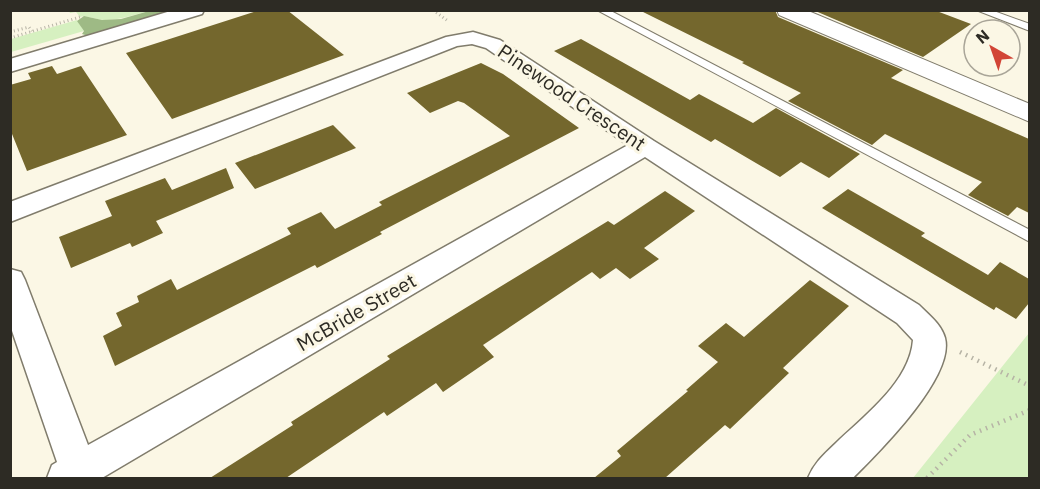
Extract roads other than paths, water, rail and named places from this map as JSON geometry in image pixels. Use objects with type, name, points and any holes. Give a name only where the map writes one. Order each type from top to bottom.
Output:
[{"type":"street","points":[[10,66],[195,10]]},
{"type":"street","points":[[787,10],[1029,114]]},
{"type":"street","name":"Pinewood Crescent","points":[[10,213],[453,41],[473,38],[493,44],[645,146],[908,314],[929,336],[931,352],[905,397],[826,478]]},
{"type":"street","name":"McBride Street","points":[[76,476],[645,146]]},
{"type":"street","points":[[10,280],[76,476]]},
{"type":"lane","points":[[601,10],[1029,237]]},
{"type":"lane","points":[[980,10],[1029,28]]}]
